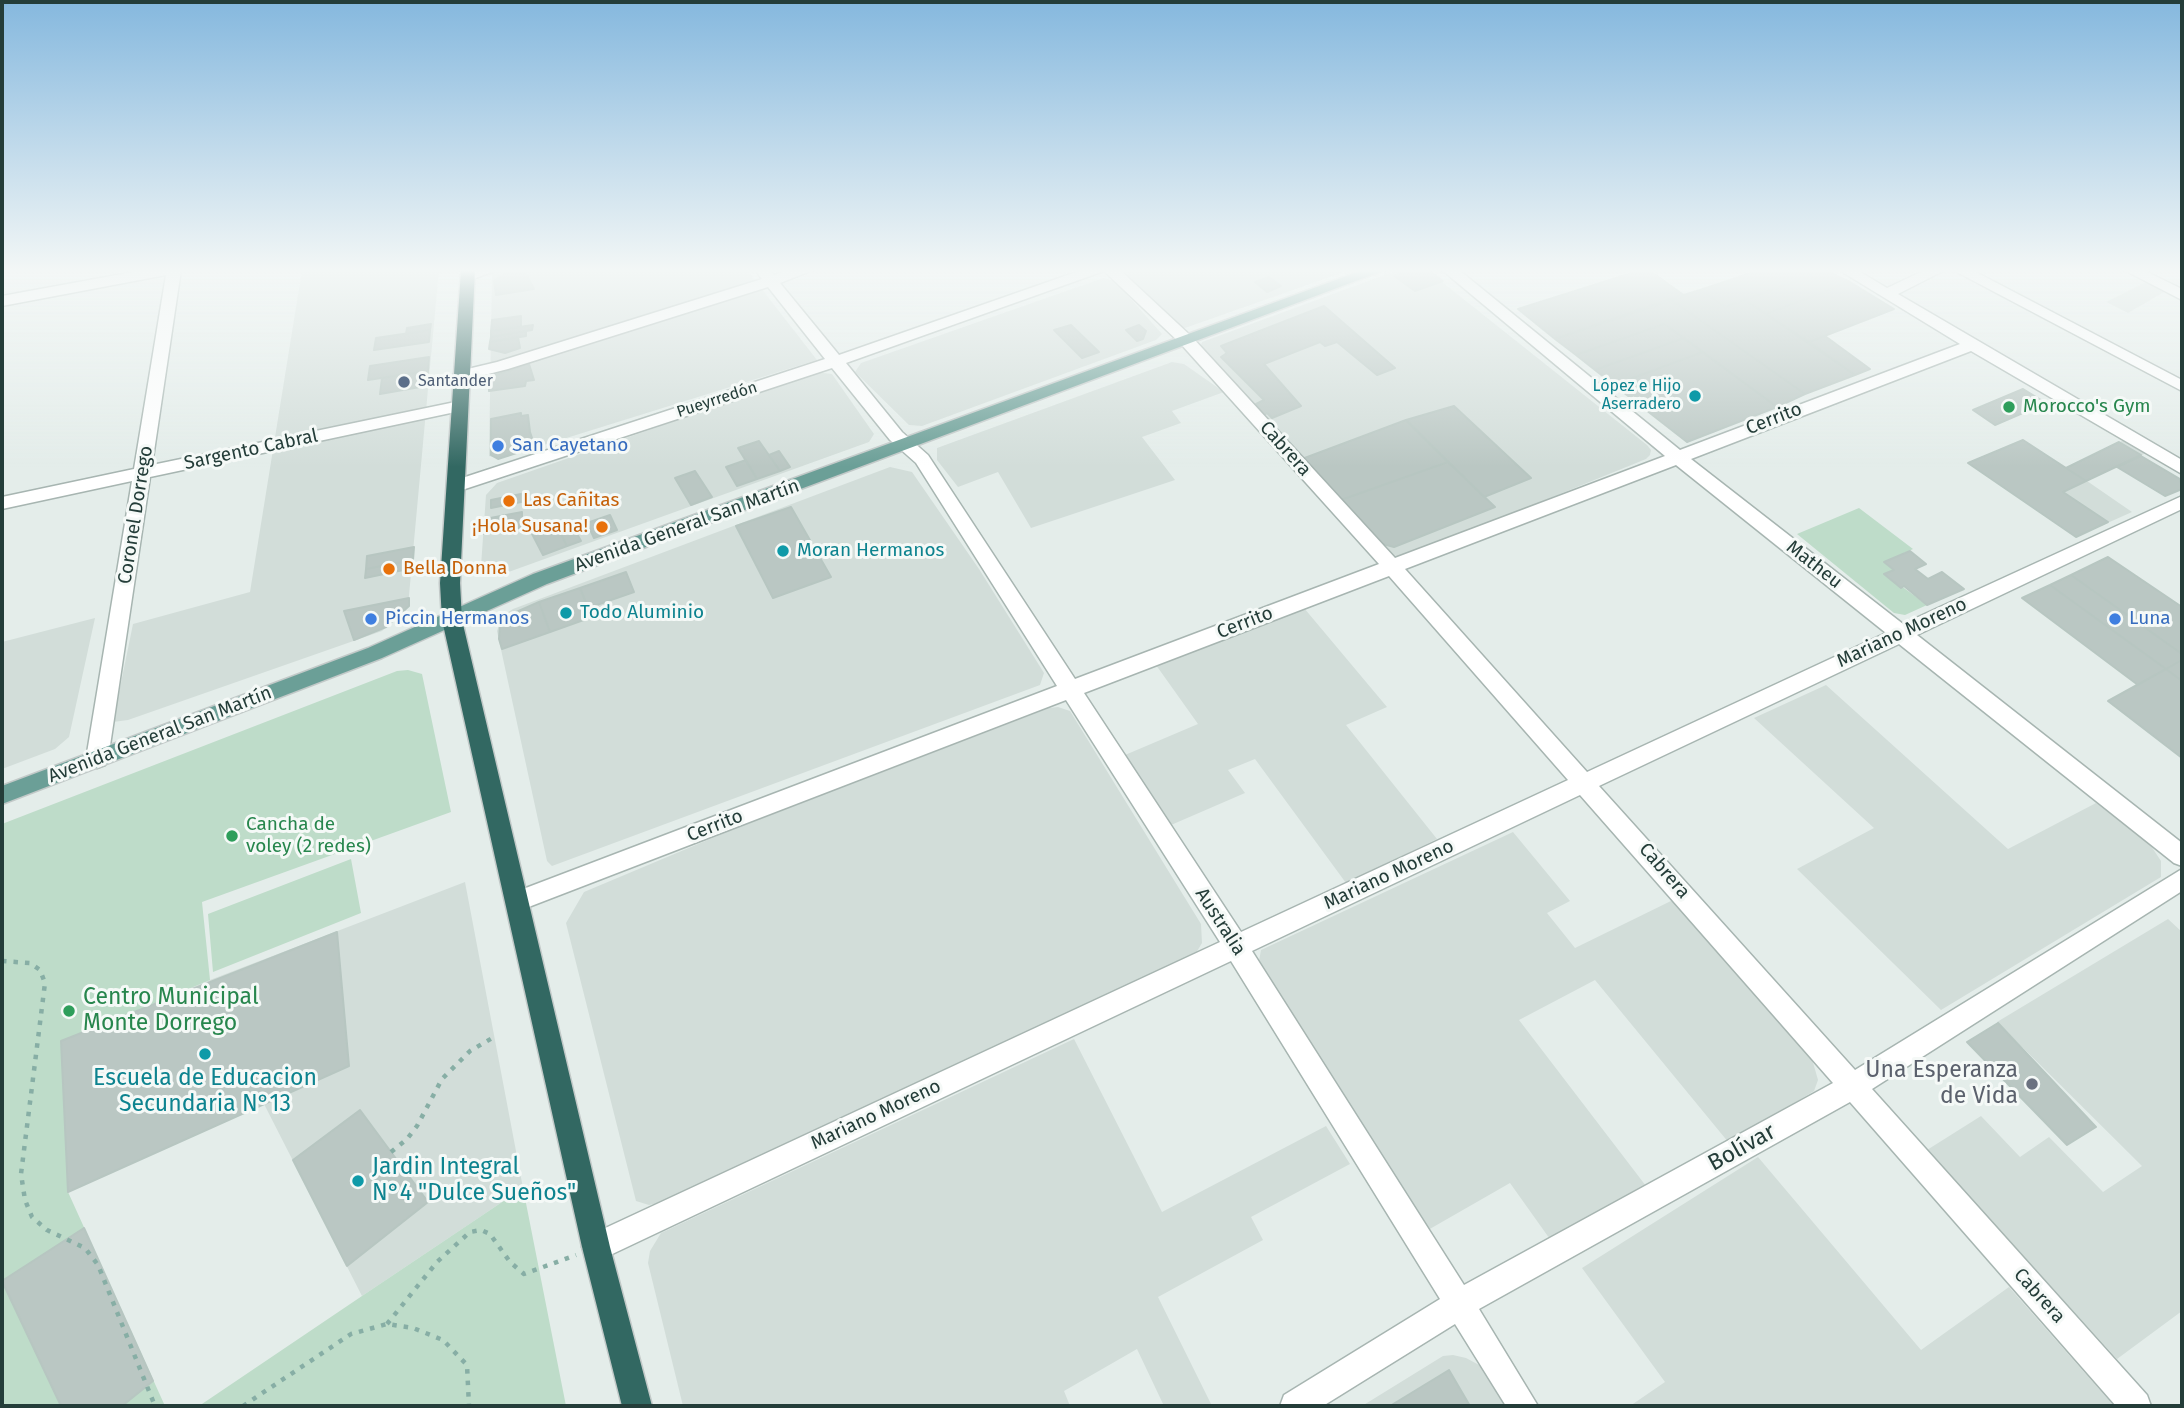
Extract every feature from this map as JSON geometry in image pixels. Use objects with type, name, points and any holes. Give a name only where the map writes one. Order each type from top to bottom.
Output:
[{"type":"highway","points":[[464,336],[450,583],[452,620],[596,1247],[637,1406]]},
{"type":"main road","name":"Avenida General San Martín","points":[[2,795],[375,653],[540,579],[1198,336]]},
{"type":"street","name":"Coronel Dorrego","points":[[97,759],[163,336]]},
{"type":"street","points":[[461,376],[502,366],[591,336]]},
{"type":"street","name":"Australia","points":[[815,336],[896,436],[922,459],[1235,945],[1523,1406]]},
{"type":"street","name":"Pueyrredón","points":[[456,486],[908,336]]},
{"type":"street","name":"Cabrera","points":[[1181,336],[1587,783],[1852,1087],[2136,1406]]},
{"type":"street","name":"Matheu","points":[[1529,336],[1676,456],[2182,856]]},
{"type":"street","points":[[1956,336],[2182,468]]},
{"type":"street","points":[[2086,336],[2182,386]]},
{"type":"street","name":"Cerrito","points":[[518,901],[1972,345]]},
{"type":"street","name":"Sargento Cabral","points":[[2,503],[460,406]]},
{"type":"street","name":"Mariano Moreno","points":[[596,1247],[2182,502]]},
{"type":"street","name":"Bolívar","points":[[1296,1406],[1458,1305],[1852,1087],[2182,880]]},
{"type":"path","points":[[2,961],[30,963],[40,970],[45,983],[21,1174],[25,1200],[32,1217],[47,1230],[85,1248],[98,1265],[155,1406]]},
{"type":"path","points":[[391,1153],[417,1126],[425,1106],[442,1079],[470,1051],[494,1037]]},
{"type":"path","points":[[387,1324],[437,1262],[470,1232],[481,1230],[490,1234],[510,1262],[524,1274],[596,1247]]},
{"type":"path","points":[[243,1406],[351,1334],[387,1324],[412,1328],[443,1340],[467,1365],[469,1406]]},
{"type":"shaded area","points":[[291,336],[433,336],[408,606],[382,631],[128,720],[113,722],[133,624],[250,592]]},
{"type":"shaded area","points":[[491,336],[798,336],[817,360],[499,459],[489,456]]},
{"type":"shaded area","points":[[939,336],[1160,336],[1156,340],[922,426],[909,425],[855,372],[861,363]]},
{"type":"shaded area","points":[[1219,336],[1510,336],[1647,445],[1651,450],[1650,455],[1646,459],[1400,559],[1392,559],[1200,348],[1202,342]]},
{"type":"shaded area","points":[[1172,362],[1184,364],[1224,392],[1172,411],[1181,423],[1142,437],[1175,480],[1031,528],[998,472],[958,487],[937,460],[937,448]]},
{"type":"shaded area","points":[[815,372],[832,374],[874,434],[869,442],[503,574],[481,566],[486,495],[497,483]]},
{"type":"shaded area","points":[[2023,440],[2066,468],[2124,440],[2146,453],[2087,481],[2132,512],[2076,537],[1968,463]]},
{"type":"shaded area","points":[[890,467],[912,472],[979,569],[1044,673],[1040,685],[552,866],[547,861],[497,631],[502,616],[513,609]]},
{"type":"shaded area","points":[[1304,608],[1387,707],[1346,725],[1437,839],[1346,883],[1255,759],[1228,770],[1245,793],[1171,825],[1125,755],[1198,724],[1156,665]]},
{"type":"shaded area","points":[[95,618],[69,737],[55,749],[2,769],[2,642]]},
{"type":"shaded area","points":[[1826,685],[2008,849],[2096,803],[2149,843],[2161,861],[2161,877],[1941,1010],[1797,869],[1874,828],[1754,718]]},
{"type":"shaded area","points":[[1058,707],[1070,711],[1201,924],[1202,943],[1196,953],[659,1203],[649,1205],[636,1201],[566,923],[584,892],[729,831],[1049,708]]},
{"type":"shaded area","points":[[1513,832],[1570,901],[1547,913],[1575,948],[1675,899],[1810,1052],[1818,1080],[1814,1091],[1729,1143],[1595,980],[1519,1020],[1646,1186],[1552,1242],[1510,1183],[1428,1230],[1259,967],[1261,950]]},
{"type":"shaded area","points":[[465,882],[523,1188],[362,1296],[264,1104],[68,1192],[61,1041],[210,980]]},
{"type":"shaded area","points":[[2168,919],[2182,932],[2182,1311],[2117,1359],[1927,1150],[1981,1116],[2020,1157],[2049,1137],[2103,1192],[2142,1166],[1997,1022]]},
{"type":"shaded area","points":[[1074,1039],[1162,1212],[1326,1126],[1350,1164],[1251,1217],[1263,1240],[1158,1297],[1212,1406],[1164,1406],[1137,1349],[1064,1391],[1070,1406],[683,1406],[648,1263],[650,1251],[661,1233]]},
{"type":"shaded area","points":[[1758,1157],[1921,1350],[2009,1287],[2114,1406],[1630,1406],[1665,1382],[1582,1268]]},
{"type":"shaded area","points":[[1453,1355],[1481,1366],[1507,1406],[1362,1406],[1443,1356]]},
{"type":"green space","points":[[1859,508],[1913,549],[1884,562],[1894,570],[1885,574],[1927,605],[1905,615],[1894,613],[1797,534]]},
{"type":"green space","name":"Centro Municipal Monte Dorrego","points":[[408,670],[422,674],[451,812],[202,902],[210,980],[61,1042],[68,1192],[165,1406],[2,1406],[2,824],[397,671]]},
{"type":"green space","points":[[351,859],[361,913],[213,972],[208,914]]},
{"type":"green space","points":[[523,1188],[566,1406],[199,1406],[362,1296]]},
{"type":"building","points":[[430,336],[429,342],[374,350],[376,338]]},
{"type":"building","points":[[499,336],[526,336],[490,342],[491,337]]},
{"type":"building","points":[[1060,336],[1082,336],[1099,352],[1082,358]]},
{"type":"building","points":[[1132,336],[1144,336],[1143,339],[1137,341]]},
{"type":"building","points":[[1248,336],[1358,336],[1395,368],[1377,375],[1337,342],[1325,346],[1320,342],[1264,364],[1301,406],[1272,418],[1267,413],[1264,415],[1256,404],[1264,400],[1221,357],[1227,353],[1221,346]]},
{"type":"building","points":[[1564,336],[1631,336],[1576,355],[1555,339]]},
{"type":"building","points":[[1631,336],[1681,336],[1684,338],[1595,370],[1576,355]]},
{"type":"building","points":[[1680,336],[1722,336],[1805,394],[1777,407]]},
{"type":"building","points":[[1722,336],[1797,336],[1855,375],[1805,394]]},
{"type":"building","points":[[1799,336],[1825,336],[1809,342]]},
{"type":"building","points":[[1825,336],[1870,369],[1855,375],[1809,342]]},
{"type":"building","points":[[518,337],[520,348],[505,353],[489,349],[490,342]]},
{"type":"building","points":[[1684,338],[1703,352],[1614,385],[1595,370]]},
{"type":"building","name":"López e Hijo Aserradero","points":[[1703,352],[1777,407],[1687,442],[1614,385]]},
{"type":"building","points":[[429,357],[428,371],[368,380],[370,366]]},
{"type":"building","points":[[529,364],[534,380],[526,381],[525,386],[489,391],[489,377]]},
{"type":"building","name":"Santander","points":[[428,371],[426,386],[380,394],[382,378]]},
{"type":"building","name":"Morocco's Gym","points":[[2023,389],[2046,403],[1995,425],[1973,410]]},
{"type":"building","points":[[1454,406],[1531,478],[1484,497],[1406,420]]},
{"type":"building","points":[[521,413],[521,416],[528,415],[535,447],[498,459],[491,455],[491,419]]},
{"type":"building","points":[[1406,420],[1448,462],[1341,500],[1302,459]]},
{"type":"building","points":[[2023,440],[2086,481],[2063,492],[2108,522],[2076,537],[1968,463]]},
{"type":"building","points":[[759,441],[780,471],[757,479],[738,448]]},
{"type":"building","points":[[2119,442],[2141,455],[2086,481],[2066,468]]},
{"type":"building","points":[[779,451],[790,467],[780,471],[769,455]]},
{"type":"building","points":[[2141,456],[2180,479],[2182,489],[2165,496],[2117,467]]},
{"type":"building","points":[[746,460],[757,479],[737,486],[726,467]]},
{"type":"building","points":[[1448,462],[1495,507],[1394,547],[1379,543],[1341,500]]},
{"type":"building","points":[[695,471],[712,497],[691,505],[675,478]]},
{"type":"building","name":"Las Cañitas","points":[[526,493],[526,501],[491,508],[491,500]]},
{"type":"building","name":"Moran Hermanos","points":[[791,507],[831,577],[773,598],[736,526]]},
{"type":"building","points":[[522,512],[522,528],[484,534],[485,519]]},
{"type":"building","name":"¡Hola Susana!","points":[[610,515],[617,530],[594,538],[587,523]]},
{"type":"building","points":[[554,521],[567,546],[543,555],[530,530]]},
{"type":"building","points":[[572,525],[581,541],[567,546],[559,530]]},
{"type":"building","points":[[414,547],[413,560],[366,569],[367,556]]},
{"type":"building","points":[[1910,551],[1926,564],[1915,569],[1928,579],[1942,572],[1964,589],[1927,605],[1904,586],[1901,588],[1884,574],[1894,570],[1884,562]]},
{"type":"building","points":[[2108,557],[2182,607],[2182,654],[2071,575]]},
{"type":"building","name":"Bella Donna","points":[[413,560],[413,568],[365,578],[366,569]]},
{"type":"building","points":[[626,572],[634,592],[588,608],[580,588]]},
{"type":"building","name":"Luna","points":[[2071,575],[2182,654],[2182,660],[2166,669],[2050,585]]},
{"type":"building","points":[[2050,585],[2166,669],[2138,685],[2022,598]]},
{"type":"building","name":"Todo Aluminio","points":[[580,588],[592,617],[550,632],[539,602]]},
{"type":"building","name":"Piccin Hermanos","points":[[409,598],[409,606],[386,627],[354,640],[344,611]]},
{"type":"building","points":[[539,602],[550,632],[502,649],[499,639],[500,625],[505,617]]},
{"type":"building","points":[[2182,660],[2182,681],[2166,669]]},
{"type":"building","points":[[2166,669],[2182,681],[2182,758],[2108,701]]},
{"type":"building","name":"Escuela de Educacion Secundaria N°13","points":[[337,932],[349,1066],[68,1192],[61,1041]]},
{"type":"building","name":"Una Esperanza de Vida","points":[[1998,1023],[2096,1127],[2067,1145],[1967,1042]]},
{"type":"building","name":"Jardin Integral N°4 \"Dulce Sueños\"","points":[[360,1110],[428,1202],[347,1266],[293,1160]]},
{"type":"building","points":[[84,1228],[153,1381],[122,1406],[61,1406],[2,1281]]},
{"type":"building","points":[[1449,1370],[1470,1406],[1390,1406]]},
{"type":"place","name":"Santander","points":[[404,382]]},
{"type":"place","name":"López e Hijo Aserradero","points":[[1695,396]]},
{"type":"place","name":"Morocco's Gym","points":[[2009,407]]},
{"type":"place","name":"San Cayetano","points":[[498,446]]},
{"type":"place","name":"Las Cañitas","points":[[509,501]]},
{"type":"place","name":"¡Hola Susana!","points":[[602,527]]},
{"type":"place","name":"Moran Hermanos","points":[[783,551]]},
{"type":"place","name":"Bella Donna","points":[[389,569]]},
{"type":"place","name":"Todo Aluminio","points":[[566,613]]},
{"type":"place","name":"Piccin Hermanos","points":[[371,619]]},
{"type":"place","name":"Luna","points":[[2115,619]]},
{"type":"place","name":"Cancha de voley (2 redes)","points":[[232,836]]},
{"type":"place","name":"Centro Municipal Monte Dorrego","points":[[69,1011]]},
{"type":"place","name":"Escuela de Educacion Secundaria N°13","points":[[205,1054]]},
{"type":"place","name":"Una Esperanza de Vida","points":[[2032,1084]]},
{"type":"place","name":"Jardin Integral N°4 \"Dulce Sueños\"","points":[[358,1181]]}]
